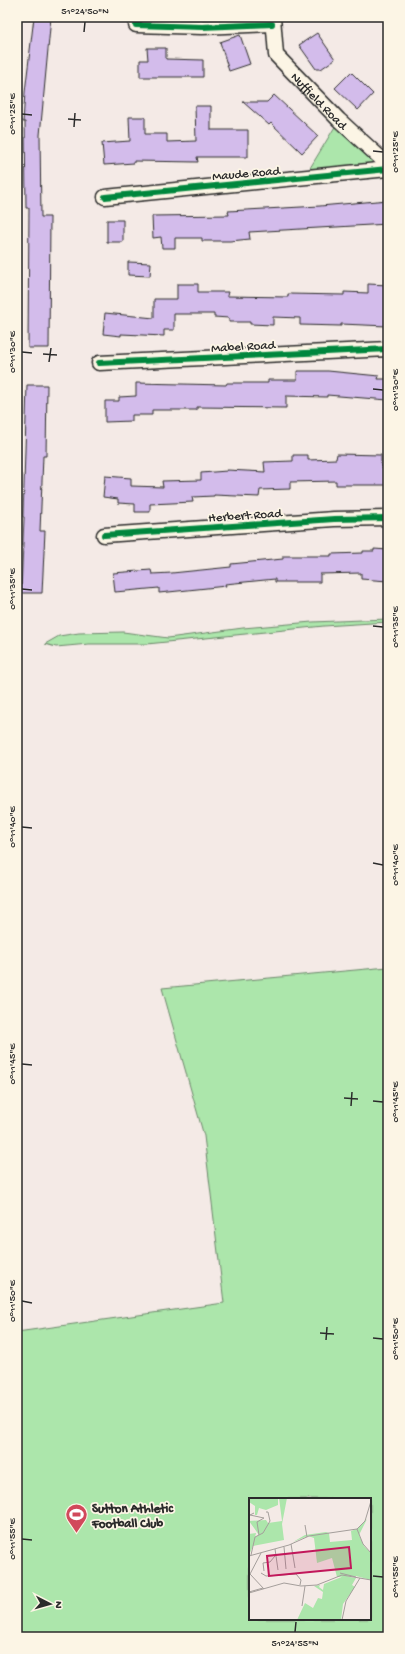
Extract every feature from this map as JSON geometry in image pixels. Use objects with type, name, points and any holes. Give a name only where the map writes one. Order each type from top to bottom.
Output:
[{"type":"street","name":"Nuffield Road","points":[[136,25],[202,27],[273,20],[276,56],[339,120],[388,165]]},
{"type":"street","name":"Maude Road","points":[[105,197],[388,169]]},
{"type":"street","name":"Mabel Road","points":[[99,364],[388,349]]},
{"type":"street","name":"Herbert Road","points":[[104,535],[334,519],[388,518]]},
{"type":"green space","points":[[339,120],[388,165],[304,178]]},
{"type":"green space","points":[[388,619],[388,622],[324,626],[147,644],[89,644],[56,647],[45,644],[59,636],[79,633],[123,632],[168,638],[243,628],[312,622]]},
{"type":"green space","points":[[388,967],[388,1637],[17,1637],[17,1332],[224,1303],[204,1136],[162,988]]},
{"type":"building","points":[[34,17],[51,17],[40,135],[41,217],[50,217],[49,348],[28,348],[29,208],[26,208],[25,122],[23,122]]},
{"type":"building","points":[[317,33],[335,59],[321,69],[316,69],[299,45]]},
{"type":"building","points":[[240,35],[250,64],[229,71],[220,42]]},
{"type":"building","points":[[147,48],[166,48],[166,59],[203,60],[203,77],[140,77],[140,60],[148,60]]},
{"type":"building","points":[[351,72],[373,94],[358,110],[335,88]]},
{"type":"building","points":[[274,95],[318,136],[302,153],[271,123],[269,125],[243,102],[267,102]]},
{"type":"building","points":[[195,106],[211,106],[211,130],[248,130],[248,157],[197,157],[198,162],[134,161],[134,163],[104,165],[102,143],[130,141],[129,117],[145,117],[145,134],[167,134],[167,142],[196,141]]},
{"type":"building","points":[[388,200],[388,224],[249,232],[250,239],[230,241],[202,241],[202,238],[175,238],[175,248],[162,248],[161,237],[153,238],[152,216],[229,215],[228,211],[320,206]]},
{"type":"building","points":[[107,220],[123,220],[123,242],[107,242]]},
{"type":"building","points":[[128,262],[151,263],[150,276],[128,275]]},
{"type":"building","points":[[177,284],[198,284],[198,292],[228,292],[227,296],[288,297],[288,294],[344,295],[344,292],[368,293],[368,284],[388,285],[387,326],[341,324],[341,326],[300,325],[300,318],[273,317],[273,325],[250,324],[250,322],[229,322],[229,318],[214,317],[214,314],[174,314],[174,330],[164,330],[164,336],[121,334],[121,336],[103,334],[105,313],[154,318],[154,299],[177,299]]},
{"type":"building","points":[[297,371],[328,371],[379,376],[378,379],[388,379],[388,400],[327,395],[327,397],[286,396],[286,408],[197,407],[197,410],[152,410],[152,415],[132,415],[132,421],[105,422],[105,401],[119,401],[119,397],[136,396],[136,383],[226,385],[227,383],[268,383],[268,380],[297,380]]},
{"type":"building","points":[[27,385],[47,385],[46,456],[43,456],[40,531],[45,531],[42,593],[21,593]]},
{"type":"building","points":[[337,454],[381,455],[381,467],[388,466],[388,485],[336,485],[336,481],[290,482],[290,489],[260,490],[259,497],[214,495],[192,497],[193,502],[150,504],[150,512],[135,512],[135,504],[118,503],[118,499],[103,497],[105,476],[131,478],[131,486],[163,487],[162,481],[201,480],[201,473],[227,470],[265,472],[264,462],[293,461],[293,455],[308,455],[308,460],[336,459]]},
{"type":"building","points":[[374,549],[388,550],[388,581],[361,579],[361,573],[320,574],[320,582],[275,582],[275,579],[159,593],[159,588],[115,592],[113,573],[151,570],[152,574],[172,573],[231,567],[231,564],[283,559],[283,556],[331,556],[331,554],[363,553],[363,551],[374,551]]},
{"type":"cycle path","points":[[136,25],[202,27],[272,24]]},
{"type":"cycle path","points":[[105,197],[388,169]]},
{"type":"cycle path","points":[[99,363],[388,349]]},
{"type":"cycle path","points":[[104,535],[334,519],[388,518]]},
{"type":"place","name":"Sutton Athletic Football Club","points":[[77,1534]]}]
